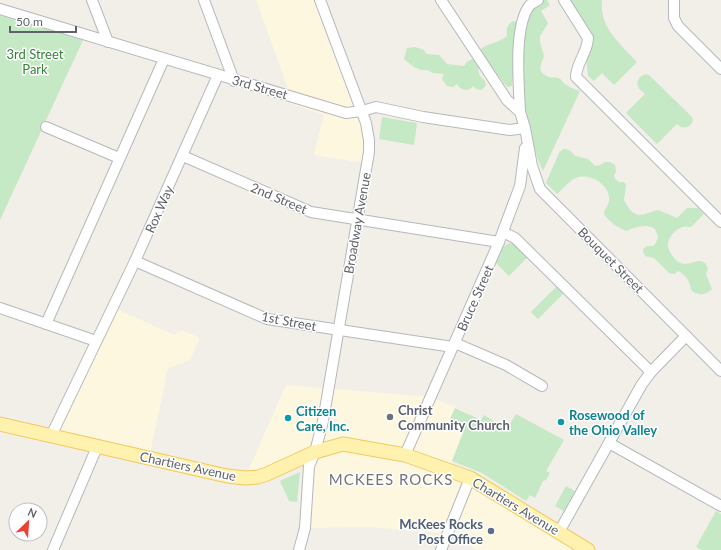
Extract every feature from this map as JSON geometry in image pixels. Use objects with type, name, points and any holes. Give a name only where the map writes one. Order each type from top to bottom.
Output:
[{"type":"main road","name":"Chartiers Avenue","points":[[0,424],[227,476],[245,478],[258,477],[267,474],[315,452],[342,444],[405,456],[470,478],[588,550]]},
{"type":"street","points":[[92,0],[108,42]]},
{"type":"street","points":[[204,0],[234,81]]},
{"type":"street","name":"Broadway Avenue","points":[[299,550],[305,528],[309,466],[315,452],[323,421],[369,152],[369,140],[362,111],[320,0]]},
{"type":"street","points":[[441,0],[507,100],[520,112]]},
{"type":"street","points":[[520,112],[518,60],[519,41],[523,19],[526,12],[531,5],[538,0]]},
{"type":"street","points":[[564,0],[588,38],[588,45],[576,72],[576,77],[721,222]]},
{"type":"street","points":[[674,0],[674,18],[678,26],[721,69]]},
{"type":"street","name":"3rd Street","points":[[0,9],[234,81],[346,113],[376,107],[424,117],[525,131]]},
{"type":"street","points":[[46,324],[164,59]]},
{"type":"street","name":"Rox Way","points":[[50,436],[135,261],[218,75]]},
{"type":"street","name":"Bouquet Street","points":[[520,112],[532,166],[540,189],[721,371]]},
{"type":"street","points":[[46,127],[119,158]]},
{"type":"street","name":"Bruce Street","points":[[405,456],[499,242],[520,186],[525,131]]},
{"type":"street","name":"2nd Street","points":[[183,156],[311,212],[499,242]]},
{"type":"street","points":[[503,232],[515,238],[651,372]]},
{"type":"street","name":"1st Street","points":[[135,261],[267,319],[454,345],[506,365],[542,386]]},
{"type":"street","points":[[0,308],[96,341]]},
{"type":"street","points":[[559,532],[642,384],[651,372],[686,336]]},
{"type":"street","points":[[609,443],[721,506]]},
{"type":"street","points":[[53,550],[98,447]]},
{"type":"street","points":[[441,550],[470,478]]},
{"type":"shaded area","points":[[256,0],[320,0],[362,111],[367,163],[324,157],[314,154],[324,115],[292,104]]},
{"type":"shaded area","points":[[112,307],[174,335],[182,330],[200,338],[190,360],[168,368],[149,458],[51,436]]},
{"type":"shaded area","points":[[286,385],[431,397],[470,414],[449,470],[588,550],[477,550],[448,534],[371,527],[305,528],[315,453],[245,478]]},
{"type":"green space","points":[[543,0],[547,0],[550,5],[541,11],[548,23],[540,36],[544,56],[540,68],[541,71],[550,77],[559,78],[568,86],[580,91],[543,171],[533,145],[526,114],[522,72],[522,51],[524,32],[528,16],[535,5]]},
{"type":"green space","points":[[570,0],[602,0],[602,10],[607,27],[618,42],[637,62],[614,85],[602,73],[594,81],[588,76],[586,57],[593,45],[592,37]]},
{"type":"green space","name":"3rd Street Park","points":[[0,15],[83,40],[0,220]]},
{"type":"green space","points":[[513,21],[518,22],[513,46],[512,86],[507,87],[479,50],[507,36],[507,27]]},
{"type":"green space","points":[[415,47],[424,50],[426,54],[439,55],[447,64],[464,66],[472,59],[478,61],[480,66],[478,70],[480,76],[485,81],[486,85],[482,90],[476,89],[473,86],[470,89],[465,90],[460,88],[457,84],[453,87],[447,86],[442,79],[444,74],[421,70],[414,67],[404,59],[407,48]]},
{"type":"green space","points":[[645,74],[649,75],[692,117],[693,120],[689,126],[686,127],[679,126],[677,124],[657,144],[626,113],[645,94],[639,89],[637,83],[640,77]]},
{"type":"green space","points":[[382,117],[417,123],[414,145],[379,139]]},
{"type":"green space","points":[[563,149],[567,149],[575,156],[588,159],[595,166],[605,162],[610,162],[615,165],[615,179],[619,182],[624,182],[626,185],[624,200],[631,211],[635,214],[642,215],[658,210],[677,218],[687,208],[698,208],[704,214],[691,227],[687,226],[676,230],[669,239],[668,247],[674,258],[679,262],[684,264],[701,261],[705,263],[708,268],[706,274],[712,289],[704,294],[696,293],[691,290],[690,284],[681,273],[678,271],[675,274],[669,273],[654,258],[645,256],[643,249],[647,246],[653,246],[658,238],[656,231],[654,228],[643,226],[626,231],[611,222],[604,214],[609,202],[609,195],[607,189],[598,181],[587,177],[576,178],[568,183],[557,194],[546,183],[559,153]]},
{"type":"green space","points":[[509,243],[515,244],[528,257],[509,276],[496,263],[503,247]]},
{"type":"green space","points":[[557,286],[564,293],[538,319],[531,312]]},
{"type":"green space","points":[[455,408],[481,420],[484,415],[507,429],[516,414],[564,440],[546,471],[550,473],[546,480],[543,481],[535,498],[530,495],[526,501],[482,473],[452,461],[465,428],[449,421]]},
{"type":"green space","points":[[300,472],[297,502],[289,501],[280,481]]},
{"type":"green space","points":[[566,486],[575,491],[564,511],[555,506]]},
{"type":"green space","points":[[716,511],[721,514],[721,550],[702,550],[696,547]]},
{"type":"place","name":"Christ Community Church","points":[[390,417]]},
{"type":"place","name":"Citizen Care, Inc.","points":[[288,418]]},
{"type":"place","name":"Rosewood of the Ohio Valley","points":[[561,422]]},
{"type":"place","name":"McKees Rocks Post Office","points":[[491,531]]},
{"type":"district","name":"MCKEES ROCKS","points":[[391,480]]}]
